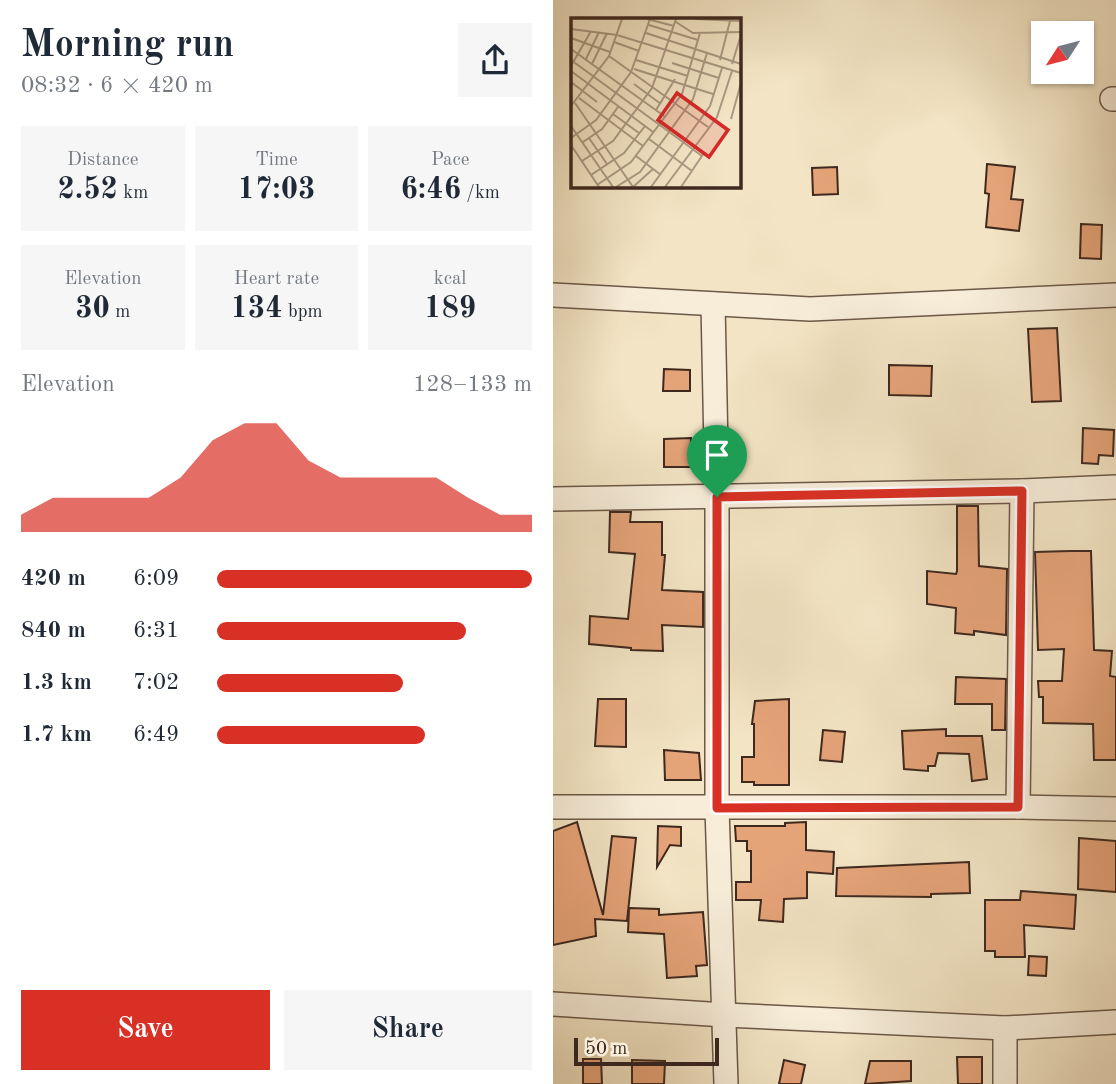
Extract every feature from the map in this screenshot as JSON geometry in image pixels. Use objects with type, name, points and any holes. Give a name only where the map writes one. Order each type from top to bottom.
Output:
[{"type":"street","points":[[553,295],[810,309],[1116,295]]},
{"type":"street","points":[[713,304],[717,497],[717,808],[726,1084]]},
{"type":"street","points":[[553,499],[1116,487]]},
{"type":"street","points":[[1018,807],[1022,491]]},
{"type":"street","points":[[553,807],[1116,809]]},
{"type":"street","points":[[553,1004],[1005,1028],[1116,1022]]},
{"type":"street","points":[[1005,1028],[1005,1084]]},
{"type":"building","points":[[987,164],[1015,167],[1011,199],[1023,200],[1019,231],[986,227],[989,194],[985,193]]},
{"type":"building","points":[[837,167],[838,194],[813,195],[812,168]]},
{"type":"building","points":[[1081,224],[1102,225],[1101,259],[1080,258]]},
{"type":"building","points":[[1057,328],[1061,401],[1032,402],[1028,329]]},
{"type":"building","points":[[889,365],[932,366],[931,396],[889,395]]},
{"type":"building","points":[[664,369],[690,370],[690,391],[663,391]]},
{"type":"building","points":[[1083,428],[1114,430],[1113,456],[1099,455],[1098,464],[1082,463]]},
{"type":"building","points":[[691,438],[690,467],[664,467],[664,439]]},
{"type":"building","points":[[957,506],[978,506],[979,566],[1007,569],[1006,635],[974,631],[974,635],[955,633],[956,608],[927,604],[927,571],[956,574],[957,571]]},
{"type":"building","points":[[610,512],[631,512],[630,522],[662,522],[662,555],[665,555],[662,590],[703,592],[703,627],[662,625],[663,651],[589,644],[590,616],[628,619],[635,554],[609,552]]},
{"type":"building","points":[[1091,551],[1094,650],[1112,651],[1110,676],[1116,677],[1116,760],[1094,760],[1093,724],[1043,723],[1043,697],[1039,697],[1038,681],[1062,681],[1064,649],[1038,650],[1035,552]]},
{"type":"building","points":[[956,677],[1006,679],[1005,730],[992,730],[992,704],[955,704]]},
{"type":"building","points":[[598,699],[626,699],[626,747],[595,746]]},
{"type":"building","points":[[789,699],[789,785],[754,785],[754,782],[742,782],[742,757],[754,757],[752,724],[755,701]]},
{"type":"building","points":[[946,729],[946,736],[982,736],[987,779],[972,781],[969,754],[938,753],[935,766],[928,766],[928,771],[904,769],[902,731]]},
{"type":"building","points":[[823,730],[845,732],[842,762],[820,760]]},
{"type":"building","points":[[664,750],[699,753],[701,780],[665,780]]},
{"type":"building","points":[[577,822],[603,915],[612,836],[636,838],[627,921],[595,919],[596,936],[553,945],[553,831]]},
{"type":"building","points":[[806,822],[806,850],[834,852],[833,874],[807,872],[807,898],[784,899],[783,922],[759,920],[761,900],[736,900],[736,882],[751,882],[751,851],[747,851],[747,841],[736,841],[735,826],[785,826],[785,823]]},
{"type":"building","points":[[658,826],[681,827],[681,846],[670,845],[657,867]]},
{"type":"building","points":[[1079,838],[1116,841],[1116,892],[1078,889]]},
{"type":"building","points":[[969,862],[970,893],[931,894],[931,897],[836,896],[837,868]]},
{"type":"building","points":[[1021,891],[1076,895],[1074,929],[1024,925],[1025,957],[995,957],[995,951],[985,951],[985,900],[1020,900]]},
{"type":"building","points":[[629,908],[659,909],[659,915],[703,912],[707,965],[696,966],[697,976],[667,978],[664,934],[628,932]]},
{"type":"building","points":[[1029,956],[1047,957],[1046,976],[1028,975]]},
{"type":"building","points":[[957,1057],[982,1057],[982,1084],[958,1084]]},
{"type":"building","points":[[583,1059],[601,1059],[602,1084],[583,1084]]},
{"type":"building","points":[[632,1060],[665,1061],[664,1084],[632,1084]]},
{"type":"building","points":[[784,1060],[805,1065],[801,1084],[779,1084]]},
{"type":"building","points":[[870,1061],[911,1061],[911,1081],[865,1084]]},
{"type":"route","points":[[1022,491],[1018,807],[717,808],[717,497],[1022,491]]}]
